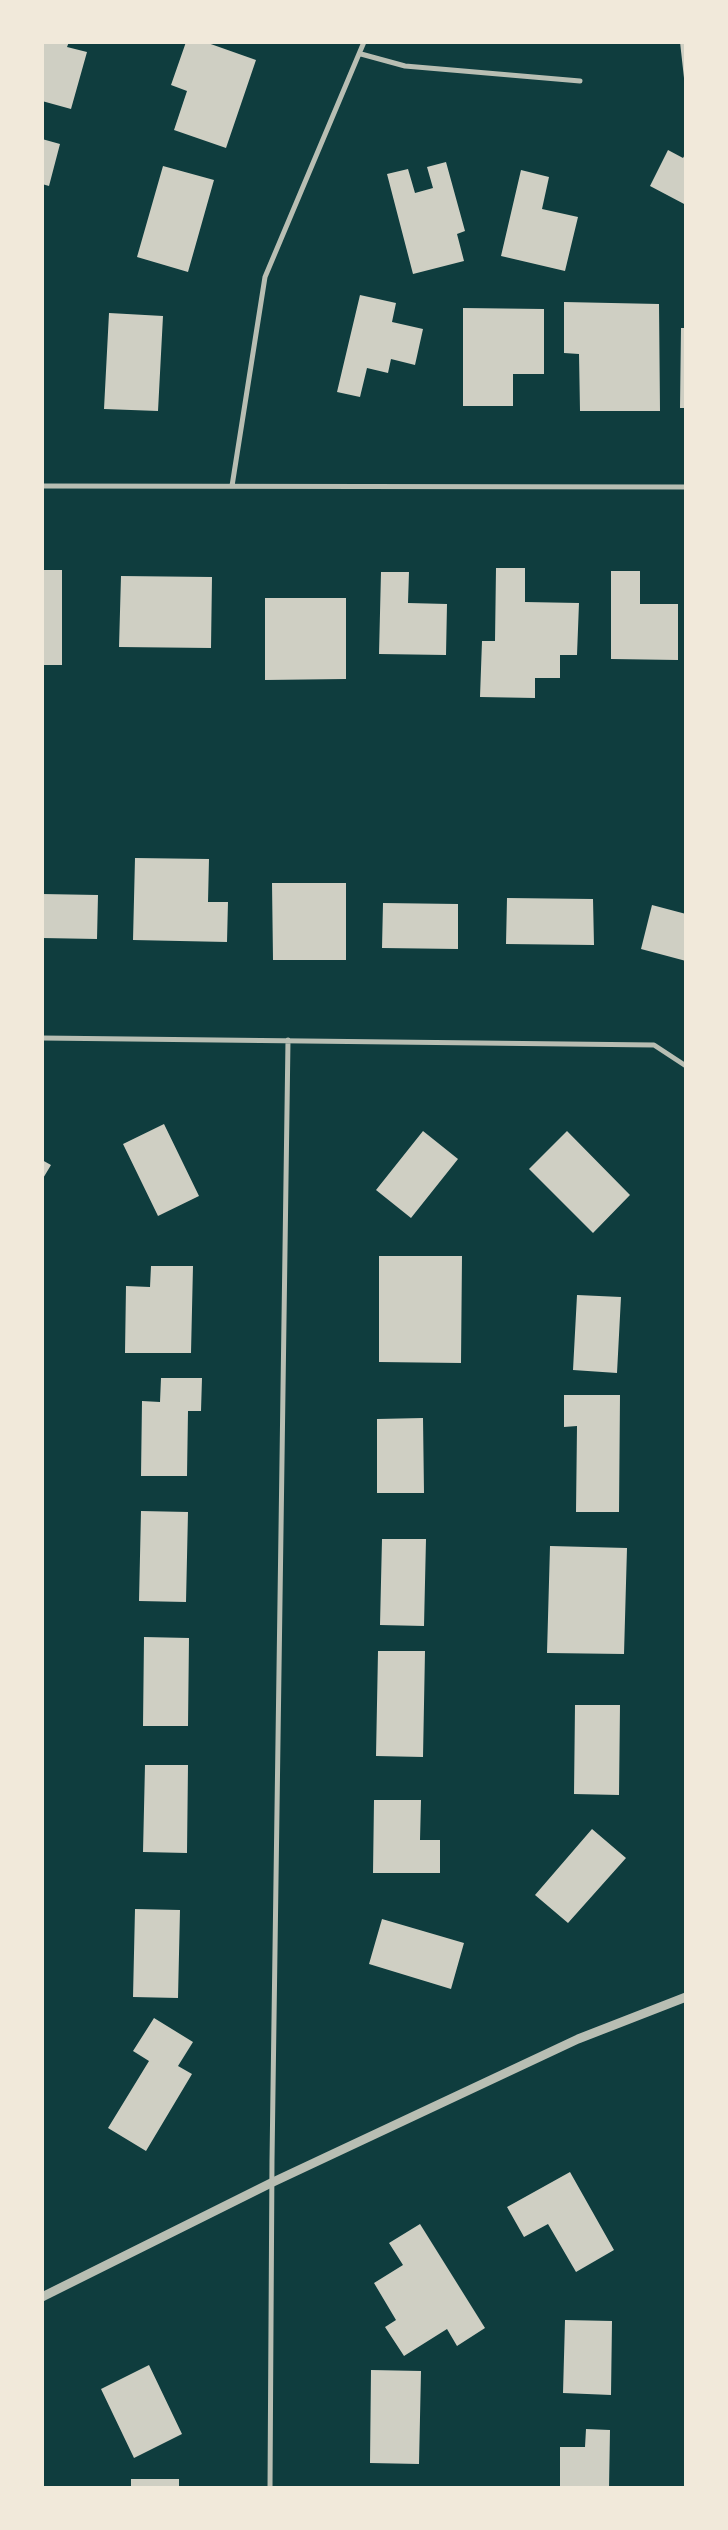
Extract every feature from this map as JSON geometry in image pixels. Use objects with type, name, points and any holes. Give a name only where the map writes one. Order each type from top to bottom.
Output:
[{"type":"street","points":[[232,486],[265,277],[361,54],[364,42]]},
{"type":"street","points":[[361,54],[405,66],[580,81]]},
{"type":"street","points":[[42,486],[686,487]]},
{"type":"street","points":[[42,1038],[654,1045],[686,1066]]},
{"type":"street","points":[[270,2488],[271,2184],[288,1040]]},
{"type":"street","points":[[42,2296],[271,2184],[578,2039],[686,1997]]},
{"type":"building","points":[[42,42],[69,42],[67,47],[87,52],[71,109],[42,101]]},
{"type":"building","points":[[186,42],[205,42],[256,60],[226,148],[174,130],[187,91],[171,85]]},
{"type":"building","points":[[680,42],[686,42],[686,78],[684,78]]},
{"type":"building","points":[[42,139],[60,144],[49,186],[42,184]]},
{"type":"building","points":[[668,150],[683,158],[686,153],[686,205],[650,186]]},
{"type":"building","points":[[446,162],[465,231],[457,234],[464,261],[413,274],[387,174],[408,169],[415,193],[433,188],[427,167]]},
{"type":"building","points":[[163,166],[214,180],[188,272],[137,257]]},
{"type":"building","points":[[521,170],[549,177],[542,209],[578,217],[565,271],[501,256]]},
{"type":"building","points":[[360,295],[396,303],[392,322],[423,329],[415,365],[391,359],[388,373],[367,368],[360,397],[337,392]]},
{"type":"building","points":[[564,302],[659,304],[660,411],[580,411],[579,354],[564,353]]},
{"type":"building","points":[[463,308],[544,309],[544,374],[513,374],[513,406],[463,406]]},
{"type":"building","points":[[109,313],[163,316],[158,411],[104,409]]},
{"type":"building","points":[[681,328],[686,328],[686,408],[680,408]]},
{"type":"building","points":[[496,568],[525,568],[525,602],[579,603],[577,655],[560,655],[560,678],[535,678],[535,698],[480,697],[482,641],[495,641]]},
{"type":"building","points":[[42,570],[62,570],[62,665],[42,665]]},
{"type":"building","points":[[611,571],[640,571],[640,604],[678,604],[678,660],[611,659]]},
{"type":"building","points":[[381,572],[409,572],[408,603],[447,604],[446,655],[379,654]]},
{"type":"building","points":[[121,576],[212,577],[211,648],[119,647]]},
{"type":"building","points":[[265,598],[346,598],[346,679],[265,680]]},
{"type":"building","points":[[135,858],[209,859],[208,902],[228,902],[227,942],[133,940]]},
{"type":"building","points":[[272,883],[346,883],[346,960],[273,960]]},
{"type":"building","points":[[42,894],[98,895],[97,939],[42,938]]},
{"type":"building","points":[[507,898],[593,899],[594,945],[506,944]]},
{"type":"building","points":[[383,903],[458,904],[458,949],[382,948]]},
{"type":"building","points":[[652,905],[686,914],[686,961],[641,949]]},
{"type":"building","points":[[164,1124],[199,1196],[158,1216],[123,1144]]},
{"type":"building","points":[[423,1131],[458,1159],[411,1218],[376,1190]]},
{"type":"building","points":[[567,1131],[630,1195],[593,1233],[529,1169]]},
{"type":"building","points":[[42,1160],[51,1165],[42,1180]]},
{"type":"building","points":[[379,1256],[462,1256],[461,1363],[379,1362]]},
{"type":"building","points":[[151,1266],[193,1266],[191,1353],[125,1353],[126,1286],[150,1287]]},
{"type":"building","points":[[577,1295],[621,1297],[617,1373],[573,1370]]},
{"type":"building","points":[[161,1378],[202,1378],[201,1411],[188,1411],[187,1476],[141,1476],[142,1401],[160,1402]]},
{"type":"building","points":[[564,1395],[620,1395],[619,1512],[576,1512],[577,1426],[564,1427]]},
{"type":"building","points":[[423,1418],[424,1493],[377,1493],[377,1419]]},
{"type":"building","points":[[141,1511],[188,1512],[186,1602],[139,1601]]},
{"type":"building","points":[[382,1539],[426,1539],[424,1626],[380,1625]]},
{"type":"building","points":[[550,1546],[627,1548],[624,1654],[547,1653]]},
{"type":"building","points":[[144,1637],[189,1638],[188,1726],[143,1726]]},
{"type":"building","points":[[378,1651],[425,1651],[423,1757],[376,1756]]},
{"type":"building","points":[[575,1705],[620,1705],[619,1795],[574,1794]]},
{"type":"building","points":[[145,1765],[188,1765],[187,1853],[143,1852]]},
{"type":"building","points":[[374,1800],[421,1800],[420,1840],[440,1840],[440,1873],[373,1873]]},
{"type":"building","points":[[592,1829],[626,1858],[568,1923],[535,1895]]},
{"type":"building","points":[[135,1909],[180,1910],[178,1998],[133,1997]]},
{"type":"building","points":[[382,1919],[464,1943],[451,1989],[369,1964]]},
{"type":"building","points":[[154,2018],[193,2042],[178,2066],[192,2074],[146,2151],[108,2128],[149,2061],[133,2051]]},
{"type":"building","points":[[570,2172],[614,2250],[576,2272],[548,2224],[524,2237],[507,2207]]},
{"type":"building","points":[[420,2224],[485,2328],[457,2346],[447,2329],[404,2356],[385,2327],[396,2320],[374,2283],[403,2265],[389,2243]]},
{"type":"building","points":[[565,2320],[612,2321],[611,2395],[563,2393]]},
{"type":"building","points":[[149,2365],[182,2434],[134,2458],[101,2389]]},
{"type":"building","points":[[371,2370],[421,2371],[419,2464],[370,2463]]},
{"type":"building","points":[[586,2429],[610,2430],[609,2488],[560,2488],[560,2447],[585,2447]]},
{"type":"building","points":[[131,2479],[179,2479],[179,2488],[131,2488]]}]
